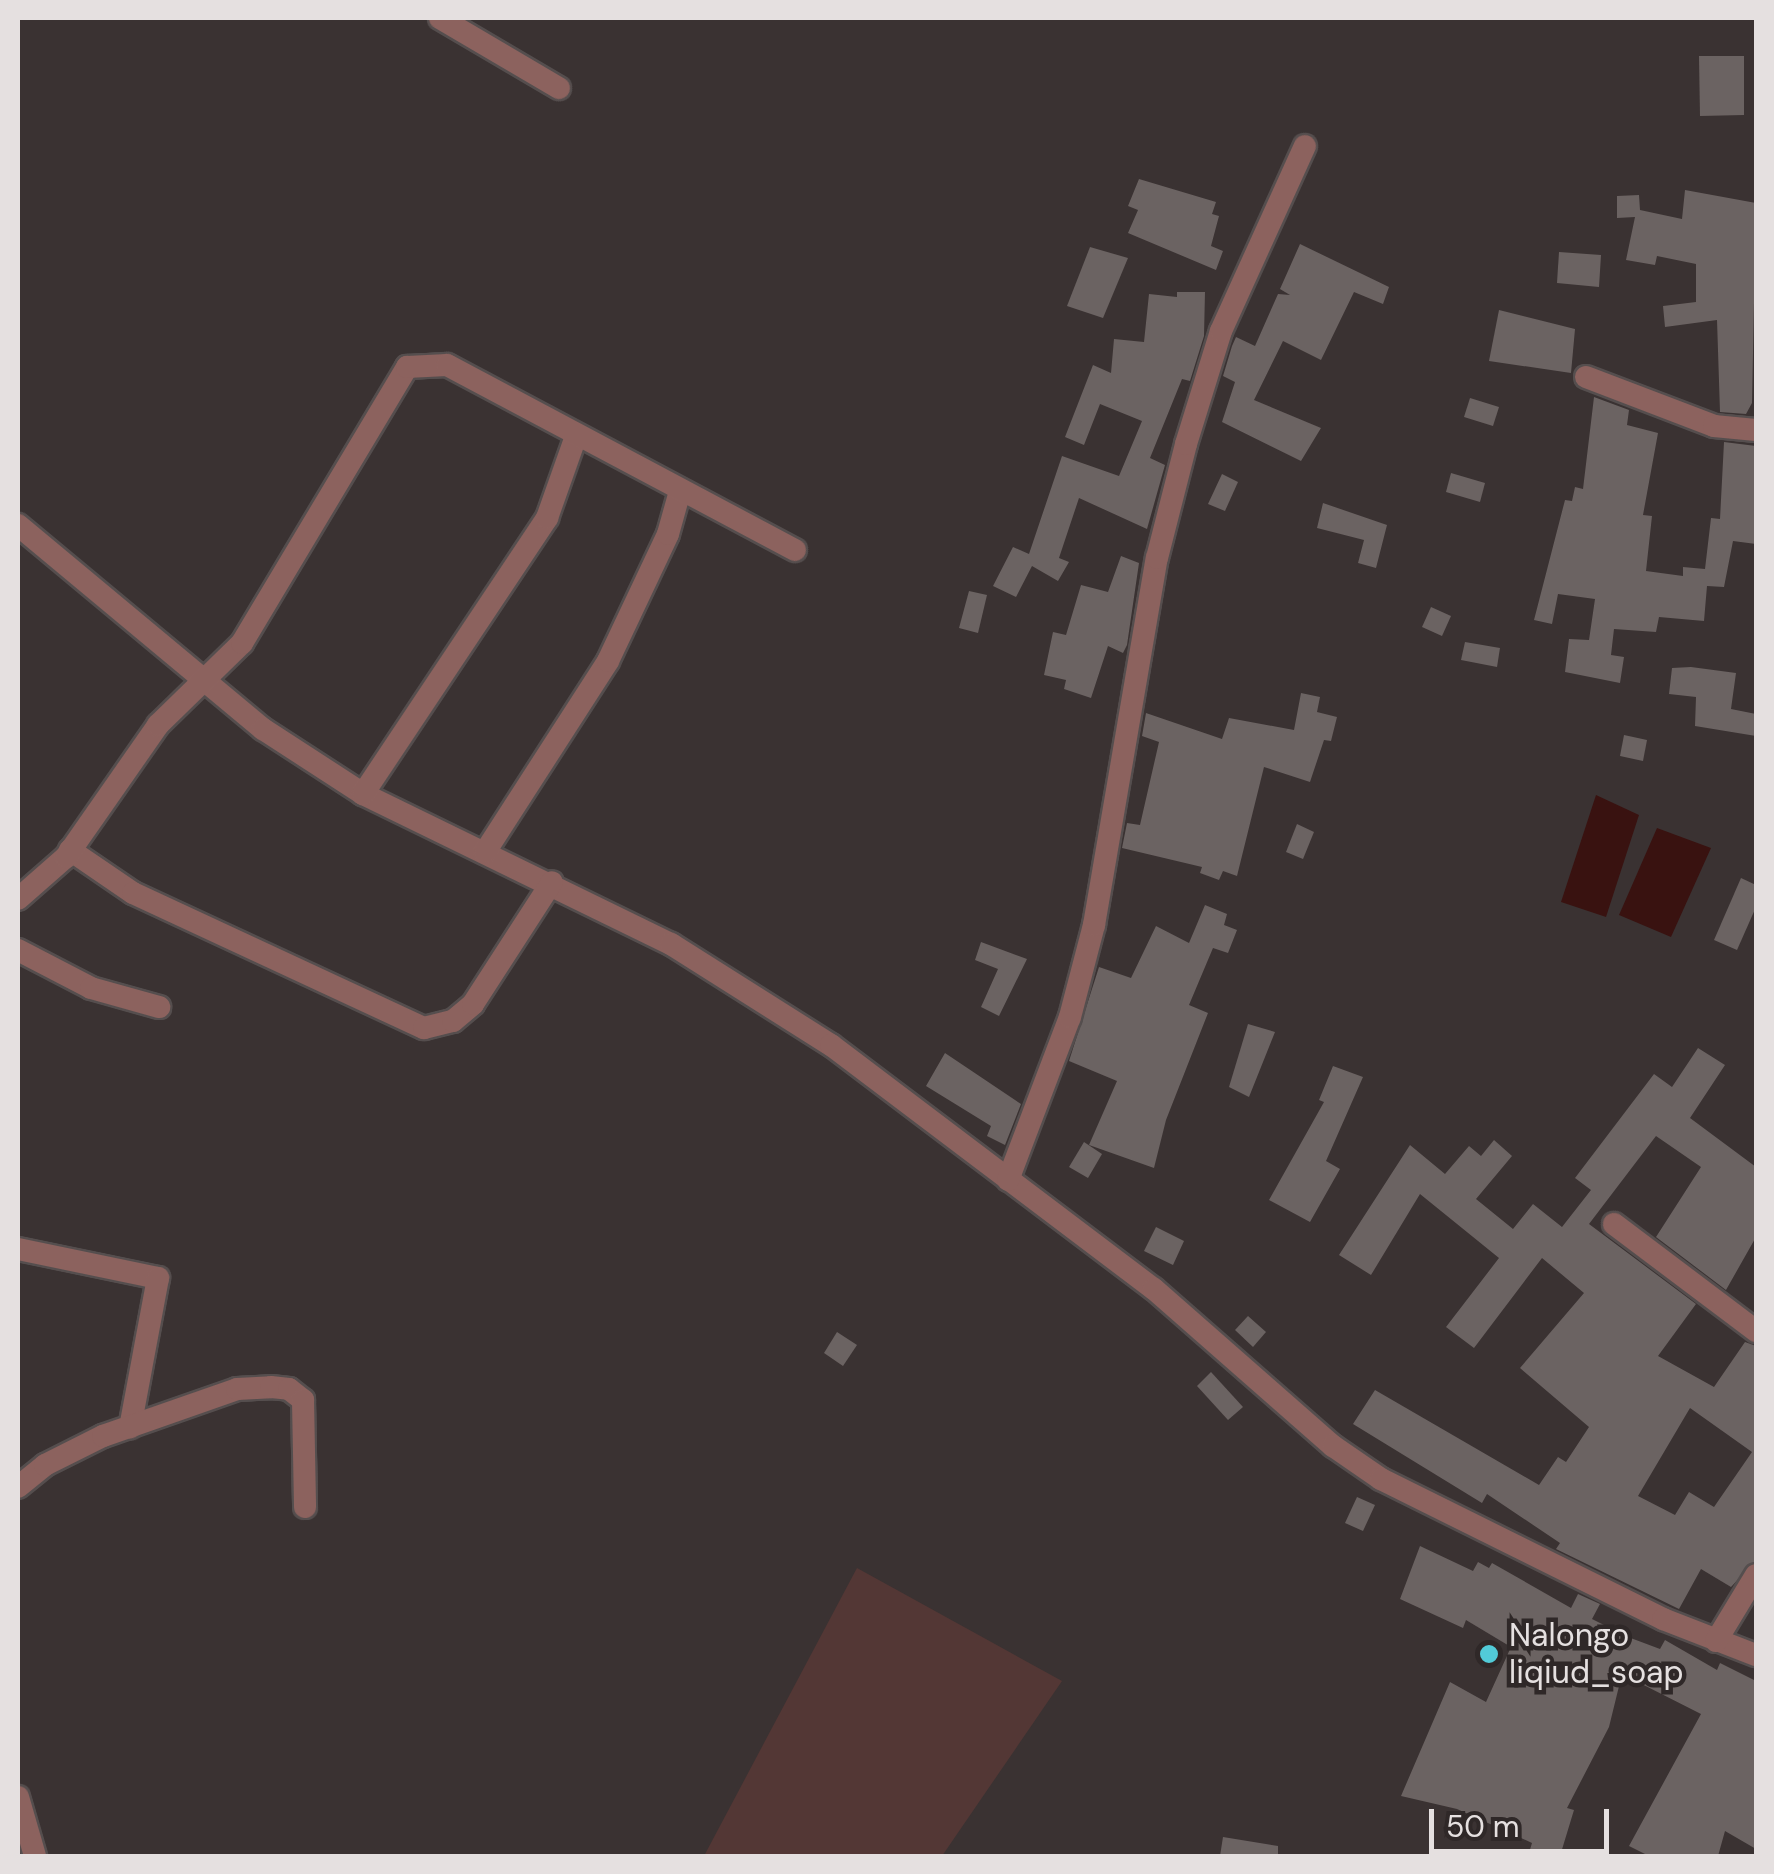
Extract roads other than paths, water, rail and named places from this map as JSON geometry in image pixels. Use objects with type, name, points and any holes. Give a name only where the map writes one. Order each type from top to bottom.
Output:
[{"type":"street","points":[[440,18],[559,88]]},
{"type":"street","points":[[1008,1180],[1070,1017],[1094,924],[1157,558],[1186,444],[1221,331],[1305,146]]},
{"type":"street","points":[[18,899],[70,850],[158,725],[242,643],[407,367],[448,365],[795,550]]},
{"type":"street","points":[[1586,378],[1714,426],[1756,430]]},
{"type":"street","points":[[362,794],[547,518],[576,436]]},
{"type":"street","points":[[485,852],[608,660],[668,534],[680,492]]},
{"type":"street","points":[[18,525],[263,729],[362,794],[552,882],[709,965],[831,1044],[1154,1289],[1333,1446],[1381,1479],[1716,1640],[1756,1655]]},
{"type":"street","points":[[70,850],[133,893],[424,1028],[453,1022],[473,1004],[552,882]]},
{"type":"street","points":[[18,950],[91,988],[159,1007]]},
{"type":"street","points":[[1614,1224],[1756,1332]]},
{"type":"street","points":[[18,1249],[158,1278],[130,1427]]},
{"type":"street","points":[[18,1487],[45,1465],[130,1427],[237,1389],[300,1393],[305,1507]]},
{"type":"street","points":[[1716,1640],[1756,1575]]},
{"type":"street","points":[[18,1797],[36,1856]]},
{"type":"place","name":"Nalongo liqiud_soap","points":[[1489,1654]]}]
